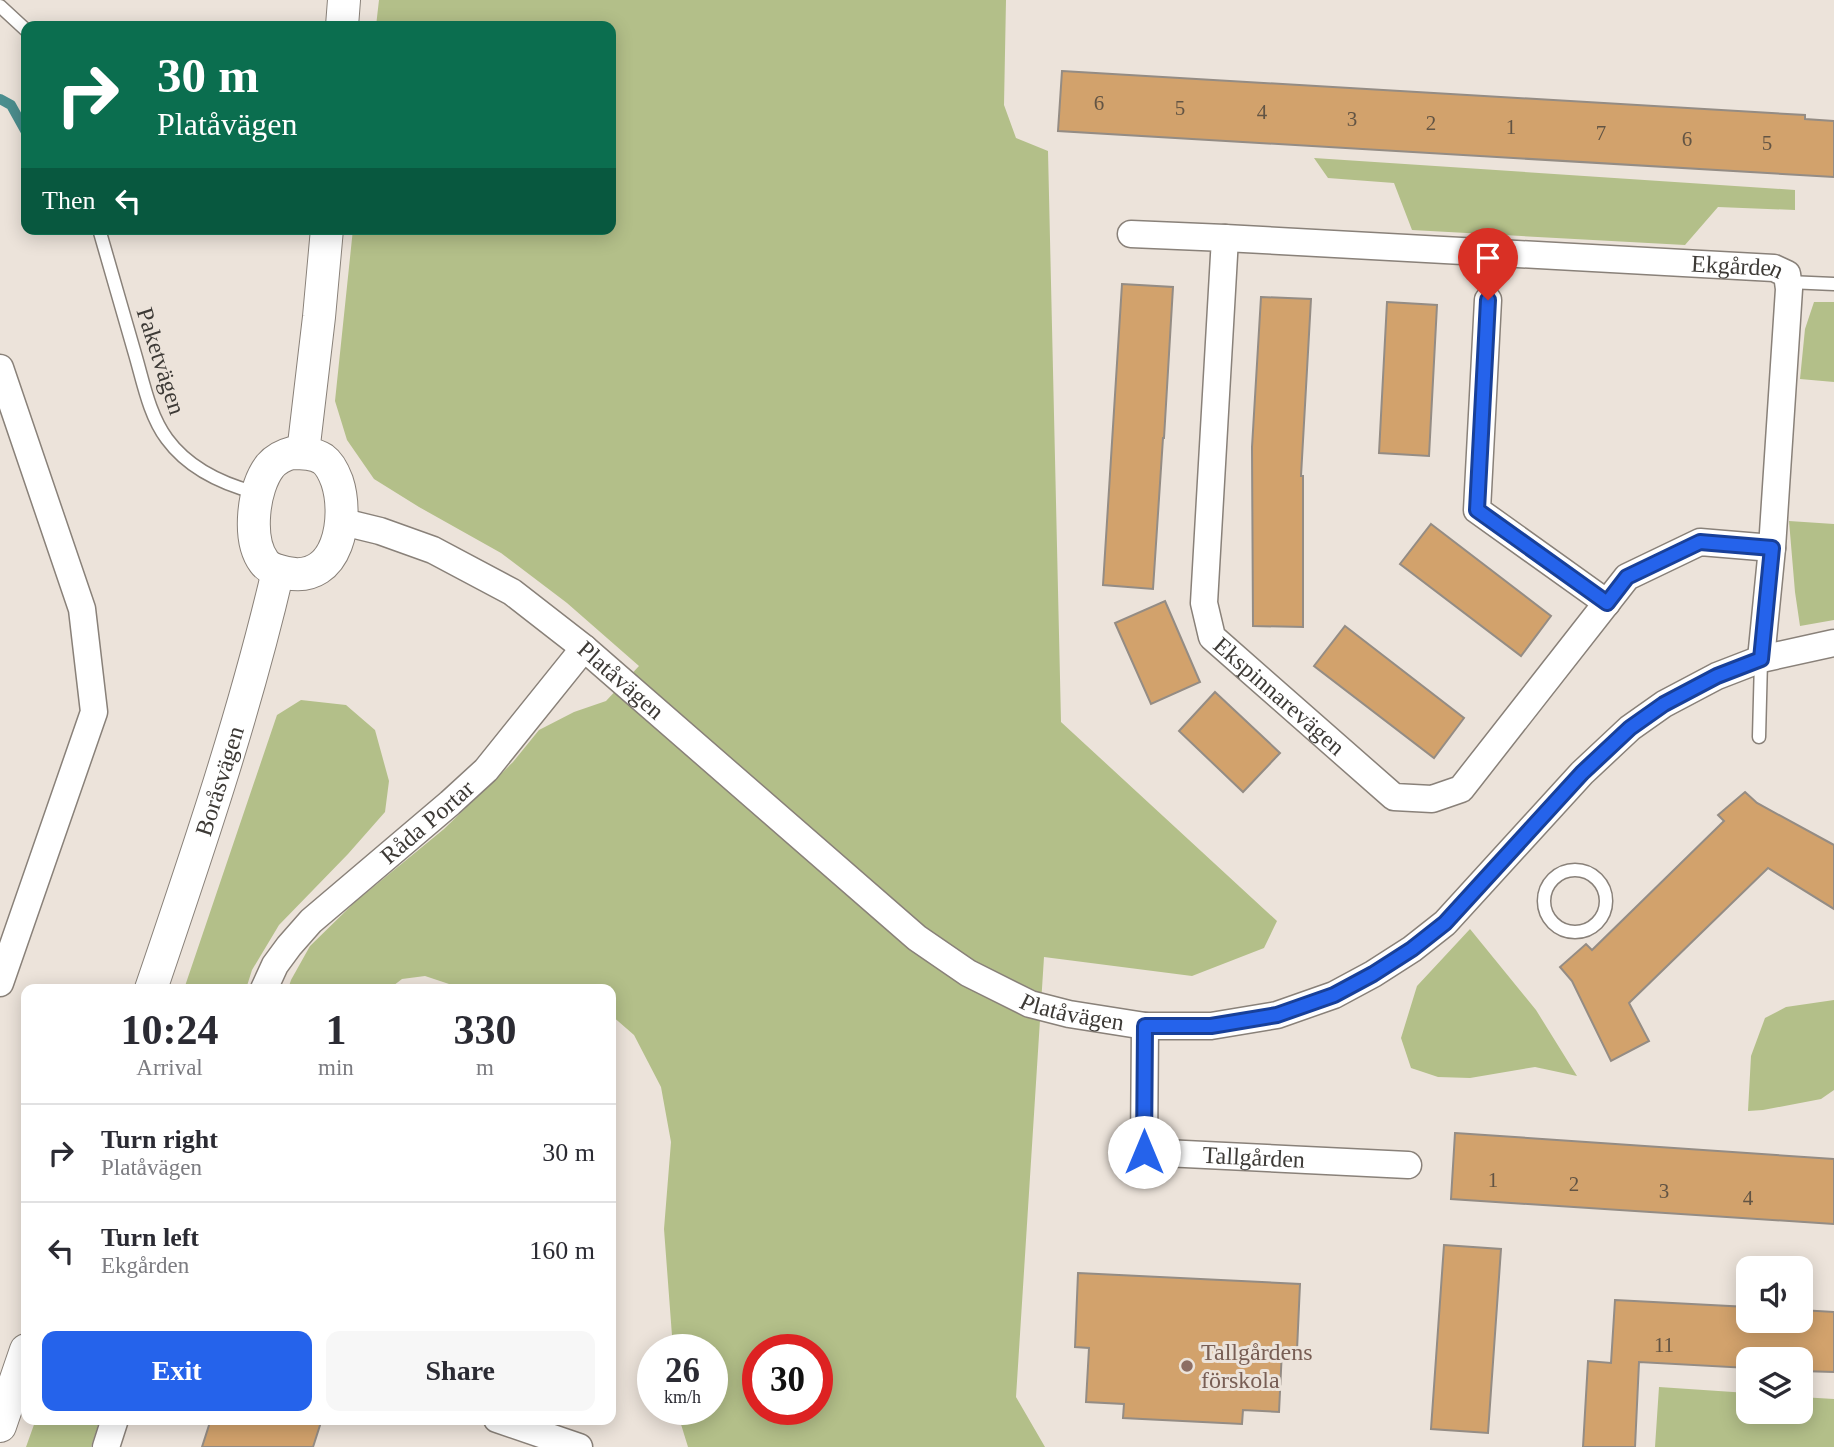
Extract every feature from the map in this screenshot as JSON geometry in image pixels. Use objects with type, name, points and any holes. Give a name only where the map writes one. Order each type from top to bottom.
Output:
[{"type":"street","points":[[342,21],[344,0]]},
{"type":"street","points":[[1131,233],[1225,238]]},
{"type":"street","points":[[303,453],[326,235]]},
{"type":"street","name":"Ekgården","points":[[1225,238],[1773,268],[1787,274],[1772,548],[1761,659]]},
{"type":"street","name":"Ekspinnarevägen","points":[[1225,238],[1203,603],[1212,637],[1394,797],[1432,799],[1461,789],[1627,577],[1700,542],[1772,548]]},
{"type":"street","points":[[1488,300],[1477,510],[1607,603]]},
{"type":"street","points":[[0,369],[82,609],[94,712],[0,983]]},
{"type":"street","points":[[303,453],[325,460],[334,472],[342,502],[343,522],[329,560],[315,571],[293,574],[265,565],[256,549],[253,529],[263,477],[272,464],[284,455],[303,453]]},
{"type":"street","name":"Platåvägen","points":[[343,522],[380,531],[433,550],[512,592],[584,648],[918,938],[968,974],[1030,1004],[1069,1014],[1145,1026],[1211,1026],[1277,1015],[1334,995],[1373,974],[1412,949],[1445,923],[1582,773],[1630,728],[1664,704],[1717,676],[1761,659],[1834,643]]},
{"type":"street","name":"Boråsvägen","points":[[152,984],[211,812],[259,648],[278,571]]},
{"type":"street","name":"Råda Portar","points":[[266,984],[275,965],[312,921],[486,770],[584,648]]},
{"type":"street","name":"Tallgården","points":[[1145,1026],[1144,1152],[1408,1165]]},
{"type":"street","points":[[0,1426],[21,1365]]},
{"type":"street","points":[[106,1447],[113,1425]]},
{"type":"street","points":[[515,1425],[579,1447]]},
{"type":"lane","points":[[0,6],[21,25]]},
{"type":"lane","name":"Paketvägen","points":[[101,235],[148,398],[166,438],[195,468],[217,481],[259,494]]},
{"type":"lane","points":[[1788,282],[1834,284]]},
{"type":"lane","points":[[1759,737],[1761,659]]},
{"type":"lane","points":[[1566,871],[1587,872],[1596,878],[1605,894],[1606,903],[1599,920],[1584,930],[1573,931],[1554,923],[1544,904],[1549,884],[1566,871]]},
{"type":"green space","points":[[379,0],[1006,0],[1004,105],[1016,138],[1048,151],[1061,722],[1277,921],[1264,948],[1192,976],[1044,957],[1016,1397],[1045,1447],[688,1447],[681,1425],[728,1425],[728,1334],[672,1334],[664,1229],[671,1142],[661,1087],[634,1035],[616,1019],[616,984],[449,984],[425,976],[402,979],[396,984],[290,984],[310,946],[355,902],[444,829],[513,762],[539,730],[574,712],[606,701],[639,666],[567,603],[501,553],[374,479],[347,440],[335,401],[352,235],[616,235],[616,21],[377,21]]},
{"type":"green space","points":[[1314,158],[1795,190],[1795,210],[1718,207],[1685,245],[1412,230],[1394,183],[1328,178]]},
{"type":"green space","points":[[1814,302],[1834,302],[1834,382],[1800,379],[1805,329]]},
{"type":"green space","points":[[1789,521],[1834,524],[1834,620],[1800,626]]},
{"type":"green space","points":[[301,700],[346,705],[375,730],[389,781],[385,812],[279,925],[252,970],[248,984],[186,984],[277,715]]},
{"type":"green space","points":[[1470,929],[1536,1010],[1577,1076],[1535,1067],[1470,1078],[1438,1077],[1411,1068],[1401,1038],[1417,986]]},
{"type":"green space","points":[[1834,1000],[1834,1090],[1821,1099],[1748,1111],[1751,1056],[1765,1018],[1786,1007]]},
{"type":"green space","points":[[1659,1387],[1736,1392],[1736,1424],[1813,1424],[1813,1398],[1834,1399],[1834,1447],[1655,1447]]},
{"type":"green space","points":[[34,1425],[98,1425],[91,1447],[26,1447]]},
{"type":"building","points":[[1062,71],[1805,115],[1805,119],[1834,121],[1834,177],[1058,131]]},
{"type":"building","points":[[1122,284],[1173,287],[1153,589],[1103,585]]},
{"type":"building","points":[[1261,297],[1311,299],[1301,476],[1303,627],[1253,626],[1252,447]]},
{"type":"building","points":[[1387,302],[1437,305],[1429,456],[1379,453]]},
{"type":"building","points":[[1431,524],[1551,616],[1521,656],[1400,564]]},
{"type":"building","points":[[1165,601],[1200,682],[1151,704],[1115,623]]},
{"type":"building","points":[[1345,626],[1464,718],[1434,758],[1314,666]]},
{"type":"building","points":[[1215,692],[1280,753],[1243,792],[1179,731]]},
{"type":"building","points":[[1745,792],[1757,803],[1834,845],[1834,909],[1768,868],[1629,1003],[1649,1041],[1611,1061],[1572,981],[1560,967],[1586,944],[1592,950],[1724,821],[1718,815]]},
{"type":"building","points":[[1455,1133],[1834,1159],[1834,1224],[1451,1199]]},
{"type":"building","points":[[1444,1245],[1501,1249],[1488,1433],[1431,1429]]},
{"type":"building","name":"Tallgårdens förskola","points":[[1078,1273],[1300,1284],[1297,1350],[1282,1350],[1279,1412],[1243,1410],[1242,1424],[1123,1418],[1124,1404],[1086,1402],[1089,1348],[1075,1347]]},
{"type":"building","points":[[1615,1300],[1736,1306],[1736,1333],[1813,1333],[1813,1311],[1834,1312],[1834,1372],[1813,1371],[1813,1347],[1736,1347],[1736,1367],[1639,1362],[1635,1447],[1583,1447],[1588,1361],[1611,1363]]},
{"type":"building","points":[[209,1425],[320,1425],[313,1447],[202,1447]]},
{"type":"waterway","points":[[0,99],[11,105],[21,123]]},
{"type":"place","name":"Tallgårdens förskola","points":[[1187,1366]]},
{"type":"route","points":[[1144,1152],[1145,1026],[1211,1026],[1277,1015],[1334,995],[1373,974],[1412,949],[1445,923],[1582,773],[1630,728],[1664,704],[1717,676],[1761,659],[1772,548],[1700,542],[1627,577],[1607,603],[1477,510],[1488,300]]}]
